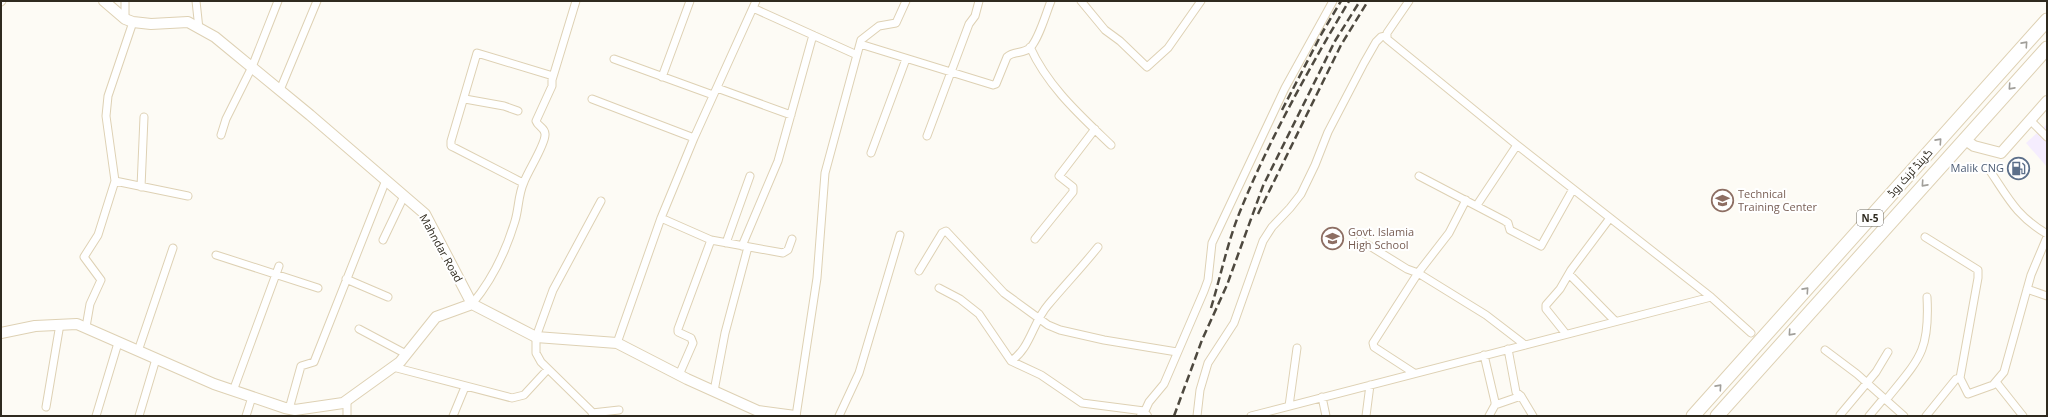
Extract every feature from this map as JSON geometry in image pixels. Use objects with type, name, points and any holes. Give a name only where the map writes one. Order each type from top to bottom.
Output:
[{"type":"highway","name":"گرینڈ ٹرنک روڈ","points":[[1693,416],[2047,20]]},
{"type":"highway","name":"گرینڈ ٹرنک روڈ","points":[[1716,416],[2047,48]]},
{"type":"street","points":[[104,1],[129,21]]},
{"type":"street","points":[[86,327],[90,304],[100,280],[84,257],[98,235],[115,181],[106,116],[108,96],[129,21],[125,1]]},
{"type":"street","points":[[196,1],[199,29]]},
{"type":"street","points":[[221,135],[226,119],[252,67],[278,1]]},
{"type":"street","points":[[280,90],[317,1]]},
{"type":"street","points":[[1,333],[36,326],[60,324],[86,327],[118,343],[234,391],[292,411],[343,403],[393,367],[406,354],[436,317],[472,304],[482,292],[507,244],[516,219],[518,198],[523,183],[545,138],[544,129],[536,121],[552,86],[553,76],[576,1]]},
{"type":"street","points":[[662,76],[690,1]]},
{"type":"street","points":[[472,304],[536,337],[617,343],[679,375],[758,411],[795,416],[817,278],[825,173],[861,40],[879,26],[896,23],[906,1]]},
{"type":"street","points":[[927,136],[950,72],[979,1]]},
{"type":"street","points":[[860,44],[994,85],[996,84],[1007,57],[1010,54],[1023,52],[1030,48],[1051,1]]},
{"type":"street","points":[[1081,1],[1105,30],[1120,41],[1147,67],[1168,48],[1202,1]]},
{"type":"street","points":[[940,288],[960,299],[979,314],[1011,361],[1041,375],[1082,403],[1144,415],[1149,402],[1164,384],[1208,280],[1212,243],[1285,88],[1333,1]]},
{"type":"street","points":[[1196,416],[1200,390],[1208,363],[1234,323],[1263,241],[1272,227],[1296,201],[1307,184],[1328,132],[1364,63],[1376,42],[1381,37],[1386,36],[1409,1]]},
{"type":"street","points":[[617,343],[661,218],[694,138],[755,4],[813,35],[857,55]]},
{"type":"street","name":"Mahndar Road","points":[[129,21],[151,24],[188,22],[215,37],[280,90],[425,214],[472,304]]},
{"type":"street","points":[[714,391],[725,333],[745,246],[778,161],[813,35]]},
{"type":"street","points":[[1386,36],[1517,145],[1710,297],[1750,333]]},
{"type":"street","points":[[1030,48],[1037,64],[1062,96],[1111,145]]},
{"type":"street","points":[[523,183],[451,146],[477,53],[553,76]]},
{"type":"street","points":[[614,59],[714,96]]},
{"type":"street","points":[[871,153],[906,59]]},
{"type":"street","points":[[717,88],[790,115]]},
{"type":"street","points":[[465,99],[504,106],[518,111]]},
{"type":"street","points":[[592,99],[694,138]]},
{"type":"street","points":[[1964,139],[1974,146],[2001,153],[2031,121],[2047,101]]},
{"type":"street","points":[[141,186],[144,117]]},
{"type":"street","points":[[2031,121],[2047,137]]},
{"type":"street","points":[[1034,239],[1073,192],[1072,187],[1059,176],[1095,129]]},
{"type":"street","points":[[1477,205],[1517,145]]},
{"type":"street","points":[[1988,168],[2016,211],[2034,226],[2047,234]]},
{"type":"street","points":[[726,243],[750,176]]},
{"type":"street","points":[[1419,176],[1505,221],[1508,223],[1510,230],[1541,246],[1574,189]]},
{"type":"street","points":[[292,411],[301,366],[314,362],[386,180]]},
{"type":"street","points":[[115,181],[188,196]]},
{"type":"street","points":[[383,240],[404,196]]},
{"type":"street","points":[[1414,373],[1374,347],[1373,343],[1418,273],[1449,233],[1466,200]]},
{"type":"street","points":[[600,201],[553,290],[536,337],[536,353],[548,369],[593,414],[619,410]]},
{"type":"street","points":[[661,218],[710,240],[783,253],[788,250],[792,239]]},
{"type":"street","points":[[1566,334],[1546,309],[1546,305],[1560,289],[1569,274],[1610,218]]},
{"type":"street","points":[[919,271],[942,233],[946,231],[1004,293],[1039,319],[1067,332],[1120,344],[1177,352]]},
{"type":"street","points":[[839,416],[859,373],[900,235]]},
{"type":"street","points":[[1925,237],[1978,270],[1978,278],[1960,378],[1968,394],[1993,385],[2004,372],[2027,289],[2047,238]]},
{"type":"street","points":[[679,375],[694,343],[691,338],[678,332],[678,329],[710,240]]},
{"type":"street","points":[[1360,240],[1407,269],[1418,273],[1486,315],[1525,345]]},
{"type":"street","points":[[1011,361],[1025,347],[1047,306],[1098,247]]},
{"type":"street","points":[[138,351],[173,248]]},
{"type":"street","points":[[216,255],[277,273],[318,288]]},
{"type":"street","points":[[234,391],[279,266]]},
{"type":"street","points":[[1569,274],[1615,321]]},
{"type":"street","points":[[346,279],[388,297]]},
{"type":"street","points":[[2027,289],[2047,296]]},
{"type":"street","points":[[1251,416],[1276,413],[1289,406],[1322,397],[1710,297]]},
{"type":"street","points":[[1869,416],[1919,359],[1923,349],[1928,324],[1927,297]]},
{"type":"street","points":[[46,407],[60,324]]},
{"type":"street","points":[[359,328],[406,354]]},
{"type":"street","points":[[96,416],[118,343]]},
{"type":"street","points":[[1289,406],[1297,348]]},
{"type":"street","points":[[1508,349],[1516,392],[1521,396],[1528,415]]},
{"type":"street","points":[[1825,350],[1867,383],[1904,416]]},
{"type":"street","points":[[1840,415],[1867,383],[1888,352]]},
{"type":"street","points":[[1484,355],[1495,405],[1489,416]]},
{"type":"street","points":[[138,416],[156,359]]},
{"type":"street","points":[[393,367],[507,397],[520,397],[524,395],[548,369]]},
{"type":"street","points":[[1926,416],[1956,379],[1960,378]]},
{"type":"street","points":[[1996,382],[2023,416]]},
{"type":"street","points":[[1366,416],[1370,385]]},
{"type":"street","points":[[453,416],[465,387]]},
{"type":"street","points":[[1495,405],[1521,396]]},
{"type":"street","points":[[246,416],[252,397]]},
{"type":"street","points":[[1322,397],[1326,416]]},
{"type":"street","points":[[347,416],[348,400]]},
{"type":"shaded area","points":[[2047,124],[2047,167],[2026,143]]},
{"type":"railway","points":[[1282,110],[1322,33],[1341,1]]},
{"type":"railway","points":[[1211,308],[1232,233],[1252,182],[1291,103],[1349,1]]},
{"type":"railway","points":[[1174,416],[1202,340],[1227,285],[1263,186],[1335,41],[1360,1]]},
{"type":"railway","points":[[1258,214],[1341,45],[1368,1]]},
{"type":"place","name":"Malik CNG","points":[[2019,168]]},
{"type":"place","name":"Technical Training Center","points":[[1723,200]]},
{"type":"place","name":"Govt. Islamia High School","points":[[1332,238]]}]
